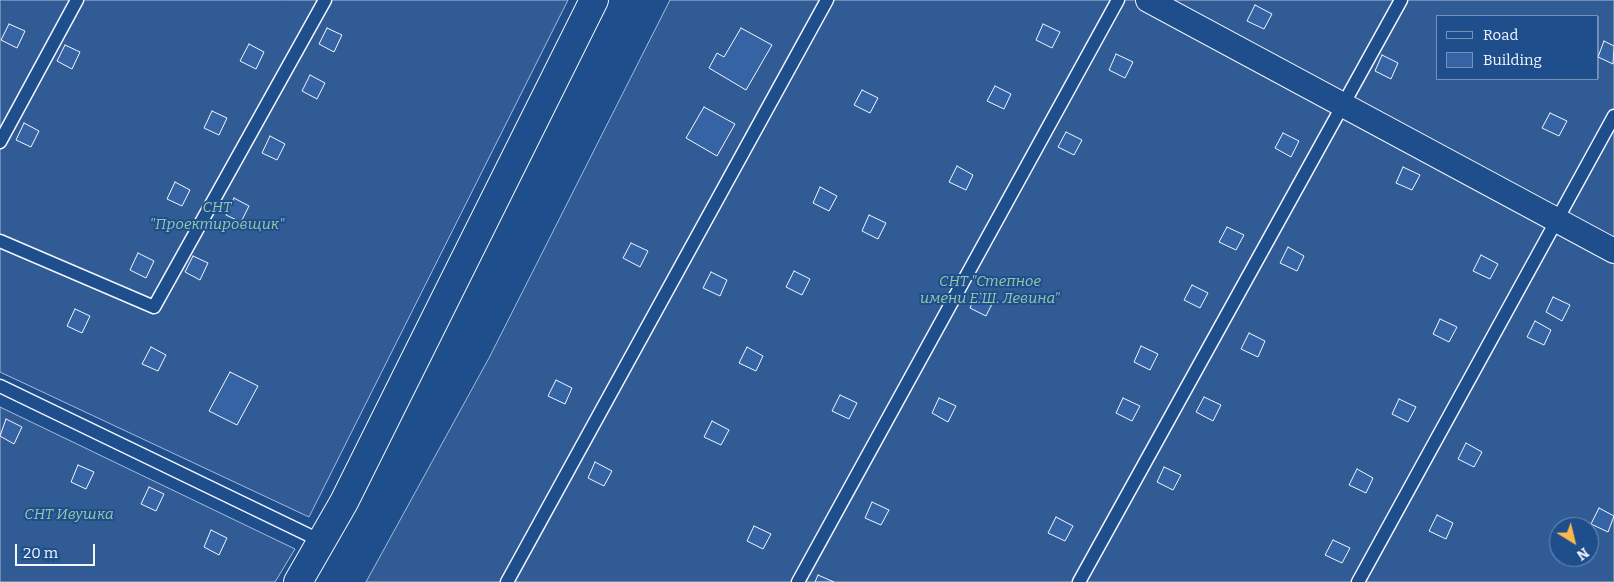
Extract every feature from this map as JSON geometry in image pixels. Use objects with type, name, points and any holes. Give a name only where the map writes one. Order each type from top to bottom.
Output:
[{"type":"street","points":[[298,582],[344,502],[594,0]]},
{"type":"street","points":[[1148,0],[1614,251]]},
{"type":"lane","points":[[0,142],[77,0]]},
{"type":"lane","points":[[0,242],[154,307],[325,0]]},
{"type":"lane","points":[[507,582],[827,0]]},
{"type":"lane","points":[[798,582],[1118,0]]},
{"type":"lane","points":[[1079,582],[1401,0]]},
{"type":"lane","points":[[1358,582],[1614,116]]},
{"type":"lane","points":[[0,386],[321,541]]},
{"type":"shaded area","name":"СНТ \"Проектировщик\"","points":[[0,0],[568,0],[309,517],[0,372]]},
{"type":"shaded area","name":"СНТ \"Степное имени Е.Ш. Левина\"","points":[[670,0],[1614,0],[1614,582],[366,582],[489,358]]},
{"type":"shaded area","name":"СНТ Ивушка","points":[[0,407],[295,549],[275,582],[0,582]]},
{"type":"building","points":[[1255,5],[1272,14],[1264,29],[1247,21]]},
{"type":"building","points":[[9,24],[25,31],[17,48],[1,40]]},
{"type":"building","points":[[1043,24],[1060,32],[1052,48],[1036,40]]},
{"type":"building","points":[[327,28],[342,35],[334,52],[319,44]]},
{"type":"building","points":[[741,28],[772,45],[746,90],[709,68],[717,53],[724,57]]},
{"type":"building","points":[[1604,41],[1614,46],[1613,64],[1599,57]]},
{"type":"building","points":[[249,44],[264,52],[256,69],[240,61]]},
{"type":"building","points":[[65,45],[80,52],[72,69],[57,61]]},
{"type":"building","points":[[1116,54],[1133,62],[1125,78],[1109,70]]},
{"type":"building","points":[[1382,55],[1398,63],[1391,79],[1375,71]]},
{"type":"building","points":[[310,75],[325,83],[317,99],[302,91]]},
{"type":"building","points":[[995,86],[1011,94],[1004,109],[987,101]]},
{"type":"building","points":[[862,90],[878,98],[870,113],[854,105]]},
{"type":"building","points":[[704,107],[735,124],[717,156],[686,138]]},
{"type":"building","points":[[212,111],[227,118],[219,135],[204,128]]},
{"type":"building","points":[[1550,113],[1567,121],[1559,136],[1542,128]]},
{"type":"building","points":[[24,123],[39,131],[31,147],[16,140]]},
{"type":"building","points":[[1066,132],[1082,140],[1074,155],[1058,147]]},
{"type":"building","points":[[1283,133],[1299,141],[1291,157],[1275,148]]},
{"type":"building","points":[[270,136],[285,144],[277,160],[262,153]]},
{"type":"building","points":[[957,166],[973,175],[966,190],[949,182]]},
{"type":"building","points":[[1403,167],[1420,175],[1412,190],[1396,183]]},
{"type":"building","points":[[175,182],[190,190],[182,206],[167,199]]},
{"type":"building","points":[[820,187],[837,196],[829,211],[813,203]]},
{"type":"building","points":[[234,198],[249,206],[241,222],[226,215]]},
{"type":"building","points":[[869,215],[886,223],[878,239],[862,231]]},
{"type":"building","points":[[1227,227],[1244,235],[1236,250],[1219,242]]},
{"type":"building","points":[[631,243],[648,251],[640,267],[623,258]]},
{"type":"building","points":[[1288,247],[1304,256],[1297,271],[1280,263]]},
{"type":"building","points":[[138,253],[154,261],[146,278],[130,270]]},
{"type":"building","points":[[1481,255],[1498,264],[1490,279],[1473,271]]},
{"type":"building","points":[[193,256],[208,263],[200,280],[185,272]]},
{"type":"building","points":[[794,271],[810,279],[802,295],[786,287]]},
{"type":"building","points":[[711,272],[727,280],[720,296],[703,288]]},
{"type":"building","points":[[1192,285],[1208,293],[1200,308],[1184,300]]},
{"type":"building","points":[[977,292],[994,300],[986,316],[970,308]]},
{"type":"building","points":[[1553,297],[1570,305],[1562,321],[1546,312]]},
{"type":"building","points":[[75,309],[90,316],[82,333],[67,326]]},
{"type":"building","points":[[1440,319],[1457,327],[1449,342],[1433,334]]},
{"type":"building","points":[[1535,321],[1551,330],[1544,345],[1527,337]]},
{"type":"building","points":[[1249,333],[1265,341],[1258,357],[1241,349]]},
{"type":"building","points":[[1141,346],[1158,354],[1150,370],[1134,362]]},
{"type":"building","points":[[151,347],[166,355],[158,371],[142,364]]},
{"type":"building","points":[[747,347],[763,356],[756,371],[739,363]]},
{"type":"building","points":[[230,372],[258,386],[237,425],[209,411]]},
{"type":"building","points":[[556,380],[572,388],[565,404],[548,396]]},
{"type":"building","points":[[840,395],[857,403],[849,419],[832,411]]},
{"type":"building","points":[[1204,397],[1221,405],[1213,421],[1196,412]]},
{"type":"building","points":[[939,398],[956,406],[948,422],[932,413]]},
{"type":"building","points":[[1123,398],[1140,406],[1132,421],[1116,413]]},
{"type":"building","points":[[1399,399],[1416,407],[1408,422],[1392,414]]},
{"type":"building","points":[[6,419],[22,427],[14,444],[0,436]]},
{"type":"building","points":[[712,421],[729,430],[721,445],[704,437]]},
{"type":"building","points":[[1466,443],[1482,452],[1474,467],[1458,459]]},
{"type":"building","points":[[595,462],[612,471],[604,486],[588,478]]},
{"type":"building","points":[[78,465],[94,472],[86,489],[71,482]]},
{"type":"building","points":[[1164,467],[1181,475],[1173,490],[1157,482]]},
{"type":"building","points":[[1357,469],[1373,478],[1366,493],[1349,485]]},
{"type":"building","points":[[149,487],[164,494],[156,511],[141,504]]},
{"type":"building","points":[[872,502],[889,510],[881,525],[865,518]]},
{"type":"building","points":[[1599,508],[1614,516],[1608,532],[1599,528],[1599,517],[1594,517]]},
{"type":"building","points":[[1437,515],[1453,523],[1446,539],[1429,531]]},
{"type":"building","points":[[1056,517],[1073,526],[1065,541],[1048,533]]},
{"type":"building","points":[[754,526],[771,534],[763,549],[747,541]]},
{"type":"building","points":[[211,530],[227,538],[219,555],[204,547]]},
{"type":"building","points":[[1333,540],[1350,548],[1342,563],[1325,555]]},
{"type":"building","points":[[818,575],[834,582],[815,582]]}]
